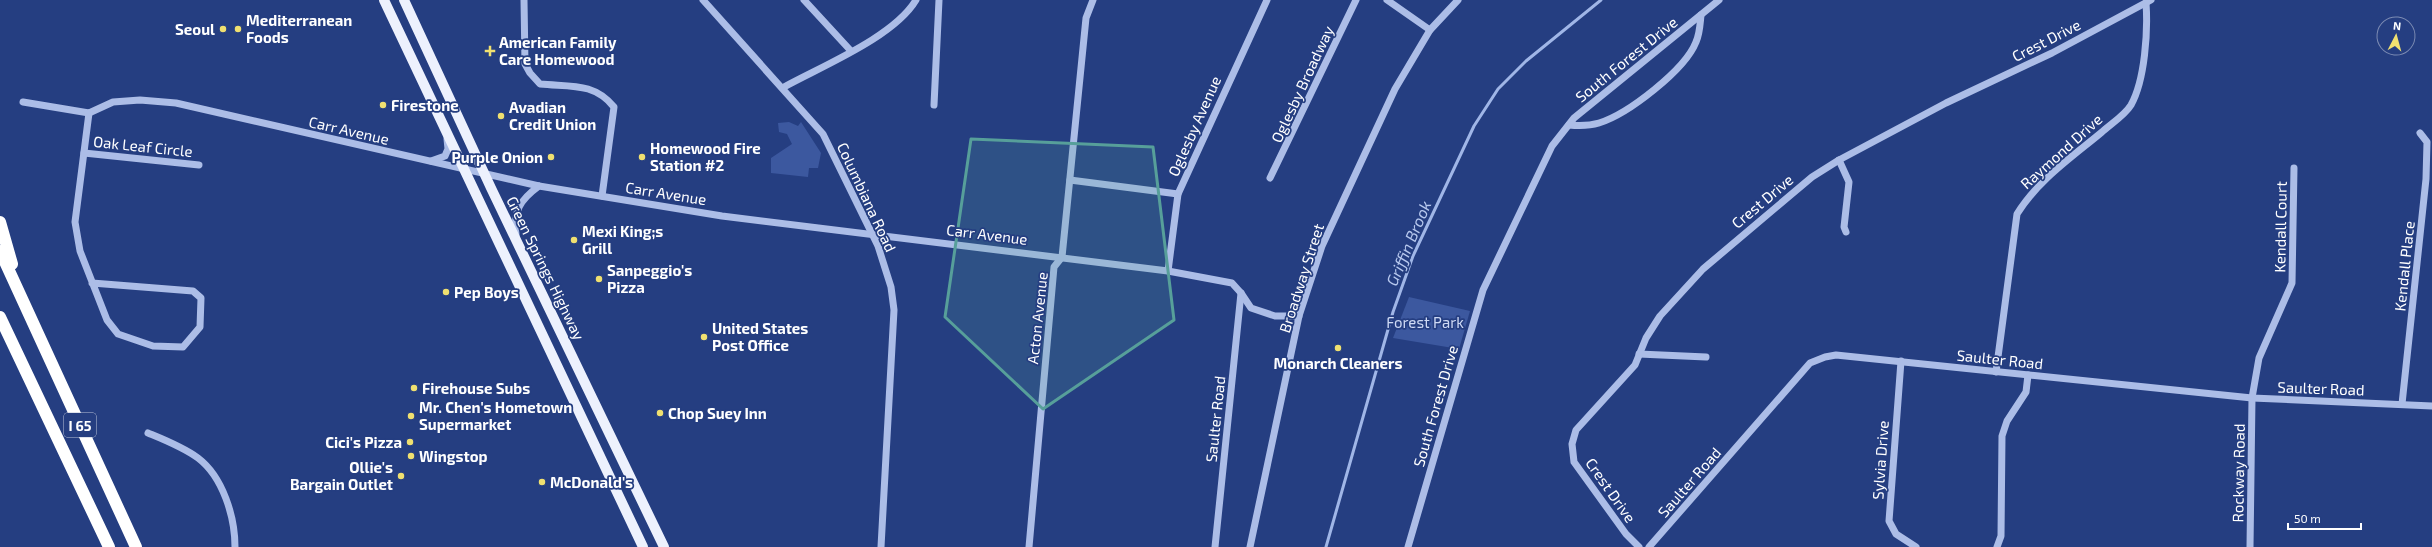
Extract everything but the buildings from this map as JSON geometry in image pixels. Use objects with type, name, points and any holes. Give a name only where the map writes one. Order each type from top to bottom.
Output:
[{"type":"highway","points":[[0,222],[24,303]]},
{"type":"highway","name":"I 65","points":[[0,251],[136,547]]},
{"type":"highway","name":"I 65","points":[[0,318],[109,547]]},
{"type":"main road","name":"Green Springs Highway","points":[[384,0],[643,547]]},
{"type":"main road","name":"Green Springs Highway","points":[[404,0],[484,174],[664,547]]},
{"type":"street","points":[[524,0],[525,64],[530,73],[540,84],[593,89],[605,96],[614,107],[602,196]]},
{"type":"street","name":"Columbiana Road","points":[[703,0],[784,88],[823,134],[873,233],[891,287],[894,310],[881,547]]},
{"type":"street","points":[[804,0],[851,51]]},
{"type":"street","points":[[784,88],[873,39],[897,23],[916,0]]},
{"type":"street","points":[[934,105],[939,0]]},
{"type":"street","name":"Acton Avenue","points":[[1029,547],[1054,267],[1062,257],[1086,18],[1093,0]]},
{"type":"street","name":"Oglesby Avenue","points":[[1168,271],[1178,194],[1268,0]]},
{"type":"street","name":"Oglesby Broadway","points":[[1270,178],[1356,0]]},
{"type":"street","points":[[1387,0],[1430,30]]},
{"type":"street","name":"Broadway Street","points":[[1250,547],[1299,316],[1322,246],[1395,89],[1430,30],[1458,0]]},
{"type":"street","name":"South Forest Drive","points":[[1408,547],[1483,290],[1552,146],[1569,125],[1719,0]]},
{"type":"street","name":"Crest Drive","points":[[1639,547],[1626,534],[1574,462],[1572,444],[1576,430],[1603,398],[1630,370],[1646,338],[1660,316],[1703,269],[1789,196],[1839,160],[1946,103],[2052,53],[2148,2]]},
{"type":"street","name":"Raymond Drive","points":[[1996,372],[2017,214],[2027,198],[2045,180],[2131,105],[2138,82],[2148,31],[2148,2]]},
{"type":"street","name":"South Forest Drive","points":[[1569,125],[1584,126],[1613,118],[1676,71],[1687,59],[1696,42],[1700,15]]},
{"type":"street","name":"Carr Avenue","points":[[88,113],[113,102],[140,100],[176,103],[539,186],[722,216],[873,233],[1062,257],[1168,271],[1232,283],[1242,293],[1251,308],[1275,316],[1299,316]]},
{"type":"street","points":[[24,102],[88,113]]},
{"type":"street","name":"Oak Leaf Circle","points":[[88,113],[75,222],[80,251],[92,283],[107,320],[118,334],[153,346],[183,347],[200,327],[201,298],[193,291],[92,283]]},
{"type":"street","points":[[428,161],[445,156],[448,149],[446,129]]},
{"type":"street","name":"Kendall Place","points":[[2402,404],[2426,179],[2427,142],[2420,134]]},
{"type":"street","name":"Oak Leaf Circle","points":[[84,153],[199,165]]},
{"type":"street","points":[[1839,160],[1848,182],[1844,227],[1846,232]]},
{"type":"street","name":"Kendall Court","points":[[2252,398],[2259,358],[2292,283],[2294,168]]},
{"type":"street","points":[[1070,180],[1178,194]]},
{"type":"street","points":[[518,245],[514,220],[520,204],[527,194],[539,186]]},
{"type":"street","name":"Saulter Road","points":[[1215,547],[1242,293]]},
{"type":"street","points":[[1639,354],[1706,357]]},
{"type":"street","name":"Saulter Road","points":[[1648,547],[1810,363],[1825,357],[1836,355],[2252,398],[2432,406]]},
{"type":"street","name":"Sylvia Drive","points":[[1901,361],[1889,521],[1896,534],[1916,547]]},
{"type":"street","points":[[1997,547],[2001,536],[2002,436],[2007,421],[2026,392],[2028,375]]},
{"type":"street","name":"Rockway Road","points":[[2250,547],[2252,398]]},
{"type":"street","points":[[148,433],[199,459],[216,479],[228,504],[235,536],[235,547]]},
{"type":"highlighted area","points":[[971,139],[1153,147],[1174,320],[1043,409],[945,317]]},
{"type":"green space","points":[[789,122],[798,126],[801,122],[821,153],[818,168],[809,168],[808,177],[771,173],[771,158],[792,144],[787,134],[779,132],[778,123]]},
{"type":"green space","name":"Forest Park","points":[[1409,297],[1470,311],[1459,349],[1393,338]]},
{"type":"waterway","name":"Griffin Brook","points":[[1326,547],[1393,312],[1413,256],[1474,126],[1498,89],[1526,61],[1601,0]]},
{"type":"place","name":"Seoul","points":[[223,29]]},
{"type":"place","name":"Mediterranean Foods","points":[[238,29]]},
{"type":"place","name":"American Family Care Homewood","points":[[490,51]]},
{"type":"place","name":"Firestone","points":[[383,105]]},
{"type":"place","name":"Avadian Credit Union","points":[[501,116]]},
{"type":"place","name":"Purple Onion","points":[[551,157]]},
{"type":"place","name":"Homewood Fire Station #2","points":[[642,157]]},
{"type":"place","name":"Mexi King;s Grill","points":[[574,240]]},
{"type":"place","name":"Sanpeggio's Pizza","points":[[599,279]]},
{"type":"place","name":"Pep Boys","points":[[446,292]]},
{"type":"place","name":"United States Post Office","points":[[704,337]]},
{"type":"place","name":"Monarch Cleaners","points":[[1338,348]]},
{"type":"place","name":"Firehouse Subs","points":[[414,388]]},
{"type":"place","name":"Chop Suey Inn","points":[[660,413]]},
{"type":"place","name":"Mr. Chen's Hometown Supermarket","points":[[411,416]]},
{"type":"place","name":"Cici's Pizza","points":[[410,442]]},
{"type":"place","name":"Wingstop","points":[[411,456]]},
{"type":"place","name":"Ollie's Bargain Outlet","points":[[401,476]]},
{"type":"place","name":"McDonald's","points":[[542,482]]}]
